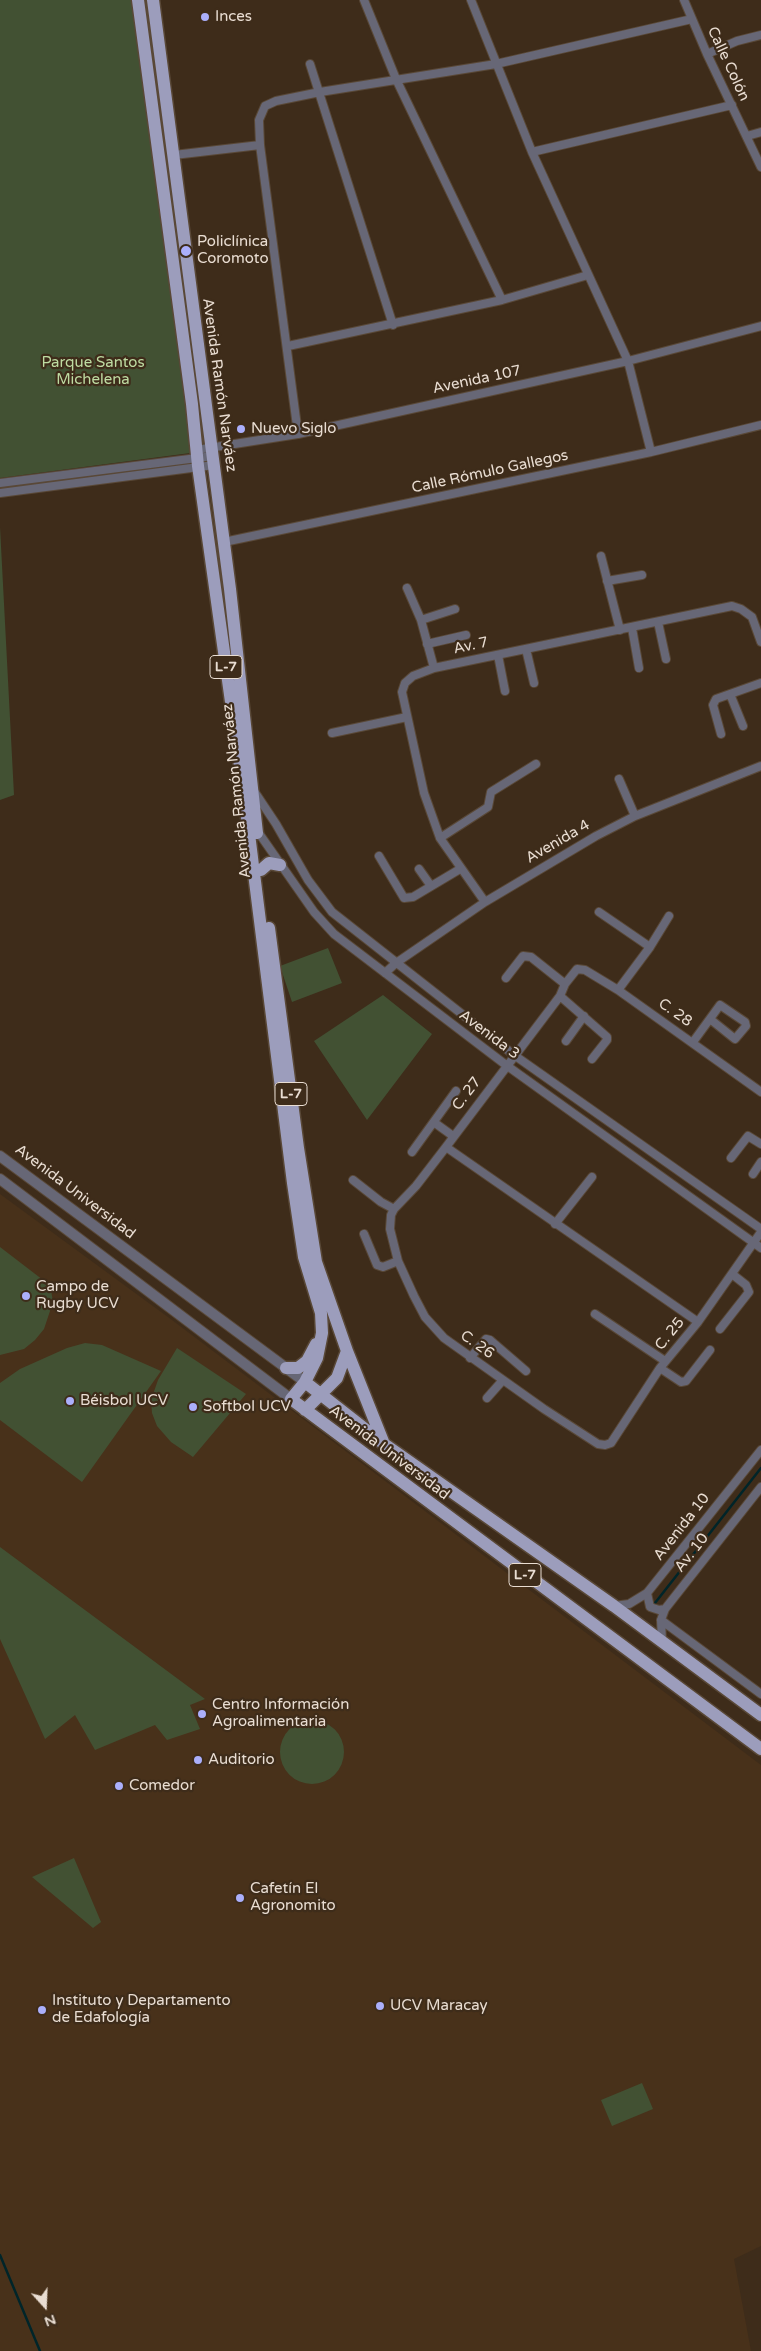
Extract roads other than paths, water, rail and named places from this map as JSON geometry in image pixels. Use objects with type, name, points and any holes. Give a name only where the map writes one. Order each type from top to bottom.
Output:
[{"type":"main road","name":"Avenida Ramón Narváez","points":[[138,0],[191,394],[197,458],[245,802],[293,1184],[304,1257],[321,1312],[322,1333],[317,1358],[305,1382],[291,1398]]},
{"type":"main road","name":"Avenida Ramón Narváez","points":[[154,0],[224,542],[261,870],[298,1148],[316,1262],[347,1351],[384,1444]]},
{"type":"main road","points":[[261,870],[269,863],[280,866]]},
{"type":"main road","points":[[286,1368],[298,1368],[306,1361],[322,1333]]},
{"type":"main road","points":[[304,1410],[337,1378],[347,1351]]},
{"type":"main road","name":"Avenida Universidad","points":[[305,1382],[384,1444],[614,1606],[761,1715]]},
{"type":"main road","name":"Avenida Universidad","points":[[291,1398],[304,1410],[761,1749]]},
{"type":"street","points":[[364,0],[396,79],[502,300]]},
{"type":"street","points":[[471,0],[532,152],[628,361],[651,452]]},
{"type":"street","name":"Calle Colón","points":[[684,0],[707,54],[761,167]]},
{"type":"street","points":[[298,434],[288,346],[260,145],[259,120],[265,106],[276,101],[320,92],[496,64],[692,19]]},
{"type":"street","points":[[707,54],[737,41],[761,35]]},
{"type":"street","points":[[310,64],[393,324]]},
{"type":"street","points":[[532,152],[732,105]]},
{"type":"street","points":[[747,136],[761,132]]},
{"type":"street","points":[[174,156],[260,145]]},
{"type":"street","points":[[288,346],[502,300],[588,275]]},
{"type":"street","name":"Avenida 107","points":[[197,458],[213,456],[298,434],[628,361],[761,326]]},
{"type":"street","name":"Calle Rómulo Gallegos","points":[[224,542],[651,452],[761,425]]},
{"type":"street","points":[[0,483],[213,456]]},
{"type":"street","points":[[0,493],[113,478],[197,458]]},
{"type":"street","points":[[112,468],[113,478]]},
{"type":"street","points":[[601,556],[620,630]]},
{"type":"street","points":[[607,581],[642,575]]},
{"type":"street","points":[[407,588],[421,620],[434,668]]},
{"type":"street","name":"Av. 7","points":[[485,902],[440,838],[424,793],[402,692],[405,683],[413,676],[434,668],[732,606],[741,608],[752,617],[759,631],[761,642]]},
{"type":"street","points":[[421,620],[456,609]]},
{"type":"street","points":[[658,622],[666,659]]},
{"type":"street","points":[[632,628],[640,668]]},
{"type":"street","points":[[427,644],[466,635]]},
{"type":"street","points":[[526,649],[534,683]]},
{"type":"street","points":[[498,654],[505,691]]},
{"type":"street","points":[[721,734],[714,702],[761,683]]},
{"type":"street","points":[[730,694],[743,726]]},
{"type":"street","points":[[332,733],[407,717]]},
{"type":"street","points":[[440,838],[488,807],[491,792],[536,764]]},
{"type":"street","name":"Avenida 4","points":[[385,973],[396,963],[485,902],[596,836],[635,816],[761,766]]},
{"type":"street","points":[[618,780],[635,816]]},
{"type":"street","name":"Avenida 3","points":[[252,788],[276,824],[308,880],[332,912],[514,1055],[761,1231]]},
{"type":"street","name":"Avenida 3","points":[[245,802],[257,832],[314,912],[334,934],[506,1065],[761,1248]]},
{"type":"street","points":[[379,856],[404,898],[408,899],[460,869]]},
{"type":"street","points":[[419,869],[431,886]]},
{"type":"street","points":[[599,912],[650,947]]},
{"type":"street","points":[[618,990],[650,947],[669,916]]},
{"type":"street","points":[[506,978],[523,956],[531,956],[565,984]]},
{"type":"street","name":"C. 28","points":[[572,976],[577,969],[585,970],[618,990],[761,1092]]},
{"type":"street","name":"C. 27","points":[[394,1209],[416,1186],[446,1147],[506,1065],[560,996],[565,984],[572,976]]},
{"type":"street","points":[[560,996],[607,1037],[592,1059]]},
{"type":"street","points":[[693,1042],[720,1005],[745,1022],[746,1026],[735,1039],[710,1019]]},
{"type":"street","points":[[566,1041],[584,1016]]},
{"type":"street","points":[[412,1152],[435,1123],[456,1091]]},
{"type":"street","points":[[435,1123],[453,1136]]},
{"type":"street","points":[[731,1158],[748,1136],[761,1144]]},
{"type":"street","points":[[446,1147],[698,1322]]},
{"type":"street","name":"Avenida Universidad","points":[[0,1156],[305,1382]]},
{"type":"street","points":[[752,1174],[761,1162]]},
{"type":"street","points":[[555,1224],[592,1177]]},
{"type":"street","name":"Avenida Universidad","points":[[0,1179],[291,1398]]},
{"type":"street","points":[[353,1180],[394,1209]]},
{"type":"street","name":"C. 26","points":[[394,1209],[391,1215],[390,1229],[398,1262],[425,1317],[444,1338],[470,1358],[598,1444]]},
{"type":"street","name":"C. 25","points":[[598,1444],[611,1443],[662,1365],[698,1322],[761,1231]]},
{"type":"street","points":[[364,1234],[377,1265],[383,1267],[398,1262]]},
{"type":"street","points":[[720,1329],[749,1292],[746,1285],[732,1274]]},
{"type":"street","points":[[594,1314],[662,1365],[681,1382],[686,1381],[710,1350]]},
{"type":"street","points":[[470,1358],[486,1339],[490,1340],[526,1371]]},
{"type":"street","points":[[487,1398],[503,1380]]},
{"type":"street","name":"Avenida 10","points":[[614,1606],[629,1604],[647,1593],[761,1450]]},
{"type":"street","name":"Av. 10","points":[[662,1641],[661,1620],[664,1609],[761,1487]]},
{"type":"street","points":[[753,1498],[761,1504]]},
{"type":"street","points":[[647,1593],[650,1607],[659,1610],[664,1609]]},
{"type":"street","points":[[661,1620],[761,1694]]},
{"type":"waterway","points":[[655,1603],[761,1468]]},
{"type":"waterway","points":[[0,2255],[40,2351]]},
{"type":"place","name":"Inces","points":[[205,17]]},
{"type":"place","name":"Policlínica Coromoto","points":[[186,251]]},
{"type":"place","name":"Nuevo Siglo","points":[[241,429]]},
{"type":"place","name":"Campo de Rugby UCV","points":[[26,1296]]},
{"type":"place","name":"Béisbol UCV","points":[[70,1401]]},
{"type":"place","name":"Softbol UCV","points":[[193,1407]]},
{"type":"place","name":"Centro Información Agroalimentaria","points":[[202,1714]]},
{"type":"place","name":"Auditorio","points":[[198,1760]]},
{"type":"place","name":"Comedor","points":[[119,1786]]},
{"type":"place","name":"Cafetín El Agronomito","points":[[240,1898]]},
{"type":"place","name":"UCV Maracay","points":[[380,2006]]},
{"type":"place","name":"Instituto y Departamento de Edafología","points":[[42,2010]]},
{"type":"park label","name":"Parque Santos Michelena","points":[[93,372]]}]
